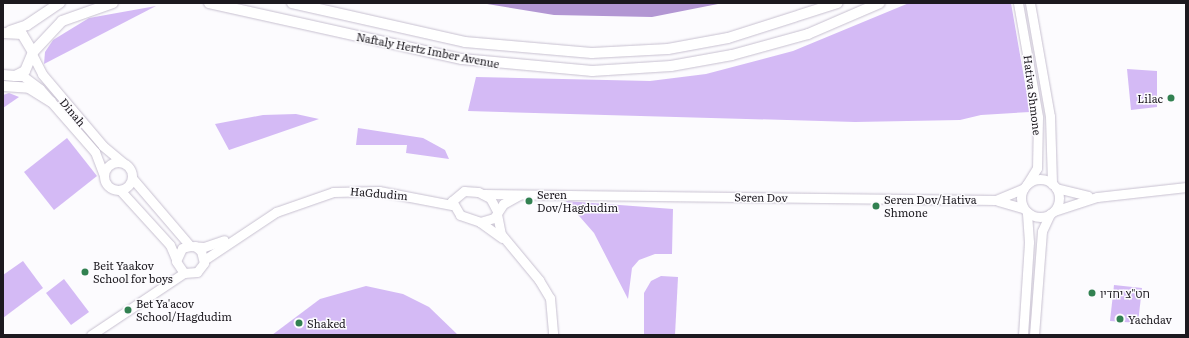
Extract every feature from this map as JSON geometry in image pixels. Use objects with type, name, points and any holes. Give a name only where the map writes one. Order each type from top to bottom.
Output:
[{"type":"main road","points":[[6,32],[27,25],[60,3]]},
{"type":"main road","points":[[3,75],[15,76],[29,67],[33,54],[62,21],[114,3]]},
{"type":"main road","name":"Naftaly Hertz Imber Avenue","points":[[208,3],[462,59],[592,71],[670,66],[762,48],[822,28],[880,3]]},
{"type":"main road","name":"Naftaly Hertz Imber Avenue","points":[[292,3],[465,42],[592,53],[668,48],[728,38],[838,3]]},
{"type":"main road","points":[[6,32],[22,34],[33,54]]},
{"type":"main road","points":[[3,86],[29,88],[51,102]]},
{"type":"street","name":"Hativa Shmone","points":[[1018,3],[1038,117],[1037,168],[1026,186]]},
{"type":"street","name":"Hativa Shmone","points":[[1030,3],[1050,116],[1054,186]]},
{"type":"street","name":"Dinah","points":[[33,54],[42,74],[103,146],[122,162]]},
{"type":"street","name":"Dinah","points":[[15,76],[35,83],[94,152],[104,175]]},
{"type":"street","points":[[90,335],[184,273],[197,272],[204,260],[192,246],[179,237],[132,178],[130,167],[122,162],[110,164],[104,175],[109,186],[120,190],[170,245],[176,260],[184,273]]},
{"type":"street","points":[[120,190],[128,186],[132,178]]},
{"type":"street","points":[[1023,335],[1029,242],[1025,210],[1021,198],[1026,186],[1040,179],[1054,186],[1097,197]]},
{"type":"street","name":"Seren Dov","points":[[996,200],[1026,186]]},
{"type":"street","points":[[1034,335],[1042,231],[1058,202],[1054,186]]},
{"type":"street","points":[[1025,210],[1040,217],[1097,197],[1186,187]]},
{"type":"street","name":"HaGdudim","points":[[192,246],[212,245],[241,232],[295,203],[333,192],[379,191],[452,205]]},
{"type":"street","points":[[505,240],[480,222],[460,215],[452,205],[455,196],[464,191],[483,194],[494,202],[497,213],[497,227],[505,240],[547,293],[554,316],[553,335]]},
{"type":"street","name":"Seren Dov","points":[[497,213],[511,198],[526,193]]},
{"type":"street","name":"Seren Dov","points":[[483,194],[526,193],[996,200],[1025,210]]},
{"type":"street","points":[[480,222],[497,213]]},
{"type":"street","name":"HaGdudim","points":[[204,260],[241,232]]},
{"type":"street","points":[[160,288],[182,248],[192,246]]},
{"type":"shaded area","points":[[481,3],[723,3],[652,17],[554,15]]},
{"type":"shaded area","points":[[909,3],[1011,3],[1030,112],[981,115],[960,120],[855,122],[468,111],[476,77],[650,81],[706,74],[793,51]]},
{"type":"shaded area","points":[[156,6],[44,64],[45,52],[53,40],[89,18]]},
{"type":"shaded area","points":[[1127,69],[1157,71],[1157,107],[1131,110]]},
{"type":"shaded area","points":[[9,93],[19,97],[3,108],[3,95]]},
{"type":"shaded area","points":[[296,114],[319,119],[229,150],[215,124],[263,115]]},
{"type":"shaded area","points":[[358,128],[423,138],[445,150],[449,159],[406,153],[407,145],[356,145]]},
{"type":"shaded area","points":[[67,138],[97,176],[54,210],[24,172]]},
{"type":"shaded area","points":[[566,201],[673,209],[672,254],[655,254],[639,260],[632,268],[628,299],[594,233]]},
{"type":"shaded area","points":[[23,261],[43,288],[3,318],[3,275]]},
{"type":"shaded area","points":[[661,276],[678,277],[675,335],[644,335],[644,293],[651,281]]},
{"type":"shaded area","points":[[64,279],[89,312],[71,325],[46,293]]},
{"type":"shaded area","points":[[1114,285],[1142,288],[1138,323],[1110,321]]},
{"type":"shaded area","points":[[366,286],[403,294],[429,307],[458,335],[272,335],[320,299]]},
{"type":"place","name":"Lilac","points":[[1171,98]]},
{"type":"place","name":"Seren Dov/Hagdudim","points":[[529,201]]},
{"type":"place","name":"Seren Dov/Hativa Shmone","points":[[876,206]]},
{"type":"place","name":"Beit Yaakov School for boys","points":[[85,272]]},
{"type":"place","name":"חט\"צ יחדיו","points":[[1092,293]]},
{"type":"place","name":"Bet Ya'acov School/Hagdudim","points":[[128,310]]},
{"type":"place","name":"Yachdav","points":[[1120,319]]},
{"type":"place","name":"Shaked","points":[[299,323]]}]
